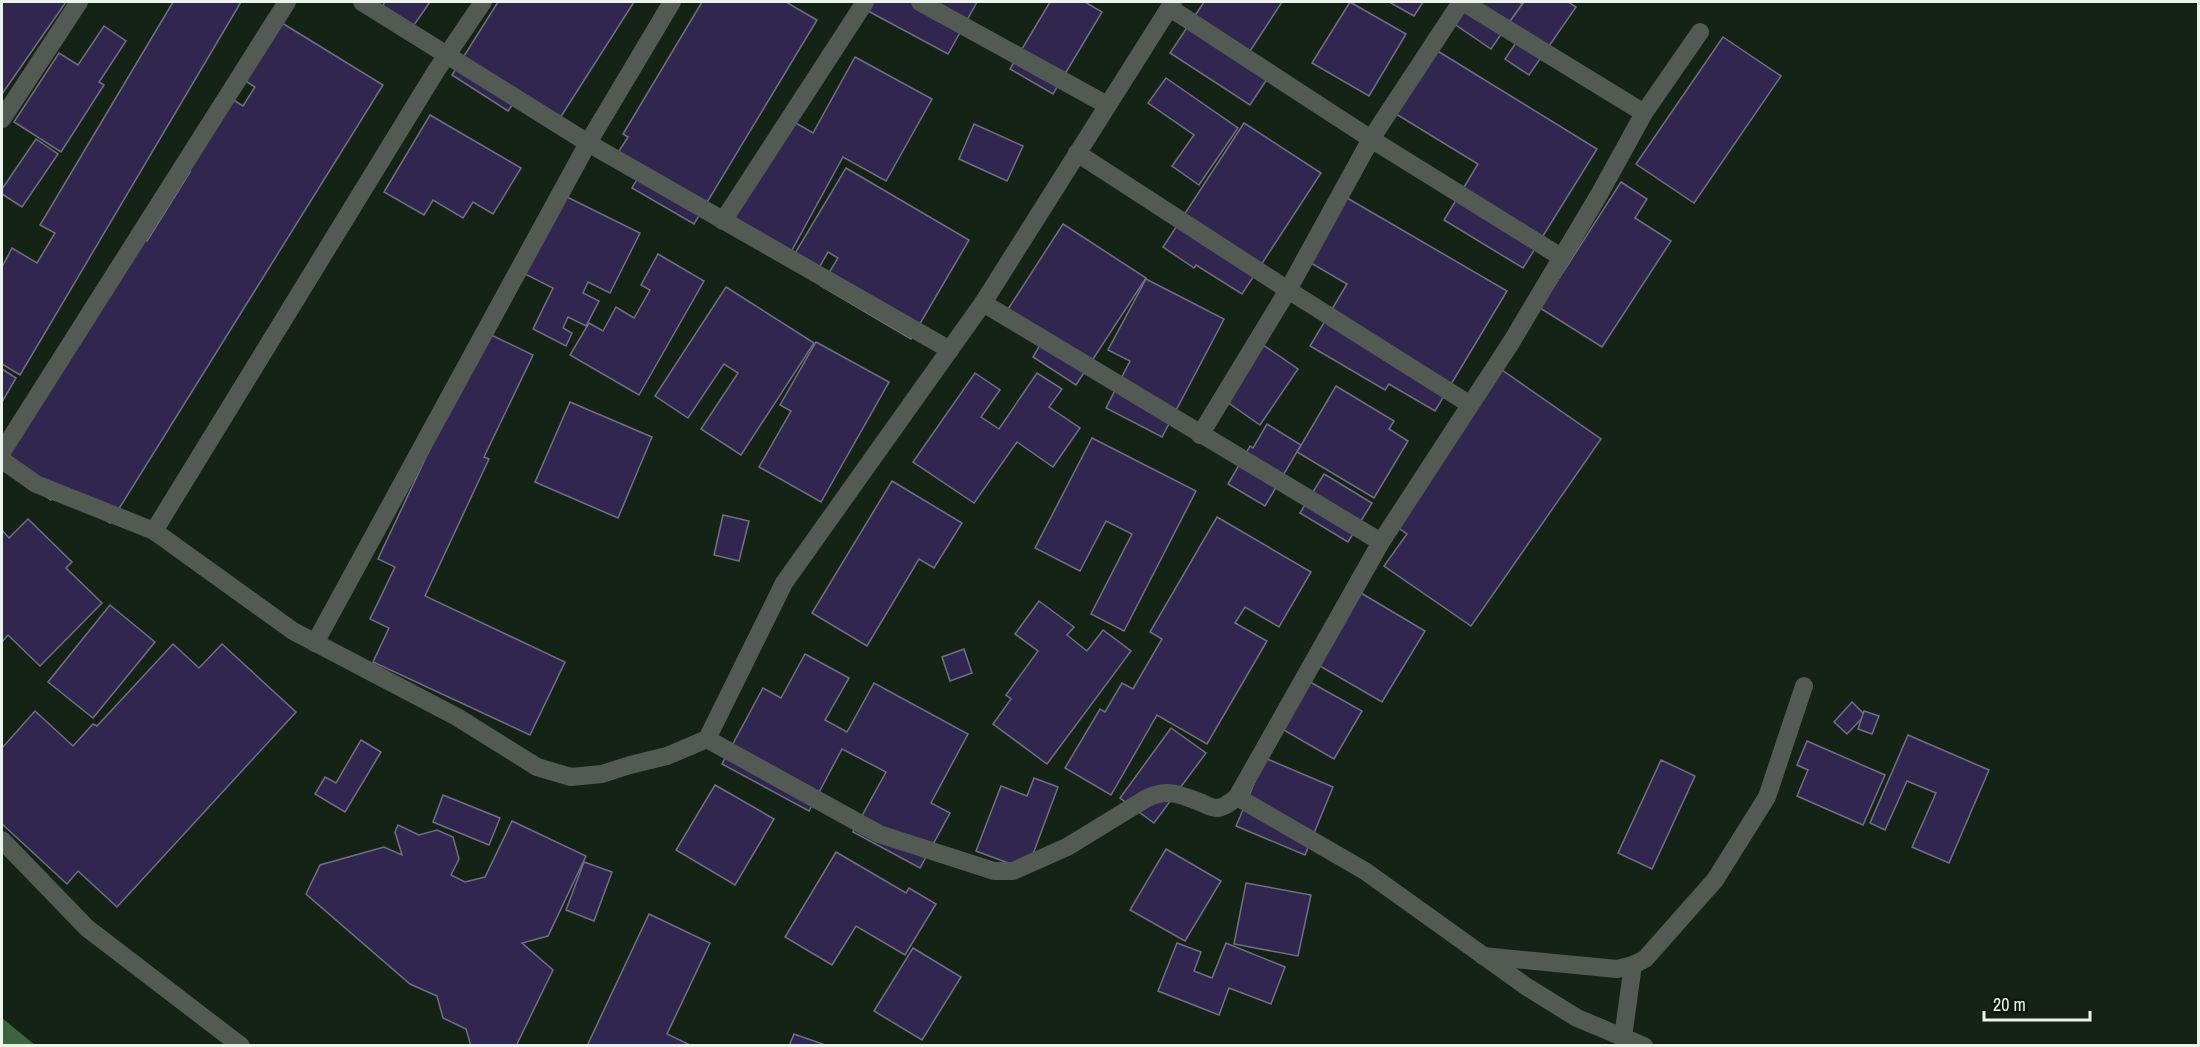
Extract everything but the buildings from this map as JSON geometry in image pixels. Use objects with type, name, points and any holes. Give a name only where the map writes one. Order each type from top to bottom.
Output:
[{"type":"street","points":[[2,119],[79,2]]},
{"type":"street","points":[[2,452],[287,2]]},
{"type":"street","points":[[362,2],[588,143],[950,350]]},
{"type":"street","points":[[154,531],[448,54],[483,2]]},
{"type":"street","points":[[315,643],[588,143],[672,2]]},
{"type":"street","points":[[723,221],[865,2]]},
{"type":"street","points":[[920,2],[1107,105]]},
{"type":"street","points":[[1200,435],[1288,290],[1371,140],[1462,2],[1644,113]]},
{"type":"street","points":[[2,460],[36,484],[154,531],[293,632],[457,717],[537,767],[571,777],[602,774],[667,756],[707,739],[784,583],[983,303],[1171,5],[1371,140],[1561,257]]},
{"type":"street","points":[[707,739],[879,834],[994,871],[1013,871],[1067,847],[1159,793],[1167,792],[1184,796],[1215,808],[1226,806],[1237,797],[1381,542],[1512,341],[1600,193],[1644,113],[1700,32]]},
{"type":"street","points":[[1077,153],[1469,404]]},
{"type":"street","points":[[983,303],[1381,542]]},
{"type":"street","points":[[1483,956],[1617,969],[1634,965],[1645,959],[1715,880],[1767,797],[1804,686]]},
{"type":"street","points":[[1237,797],[1365,871],[1527,987],[1577,1018],[1644,1046]]},
{"type":"street","points":[[2,840],[87,928],[241,1046]]},
{"type":"street","points":[[1623,1037],[1634,965]]},
{"type":"shaded area","points":[[2,1018],[35,1045],[2,1045]]}]
